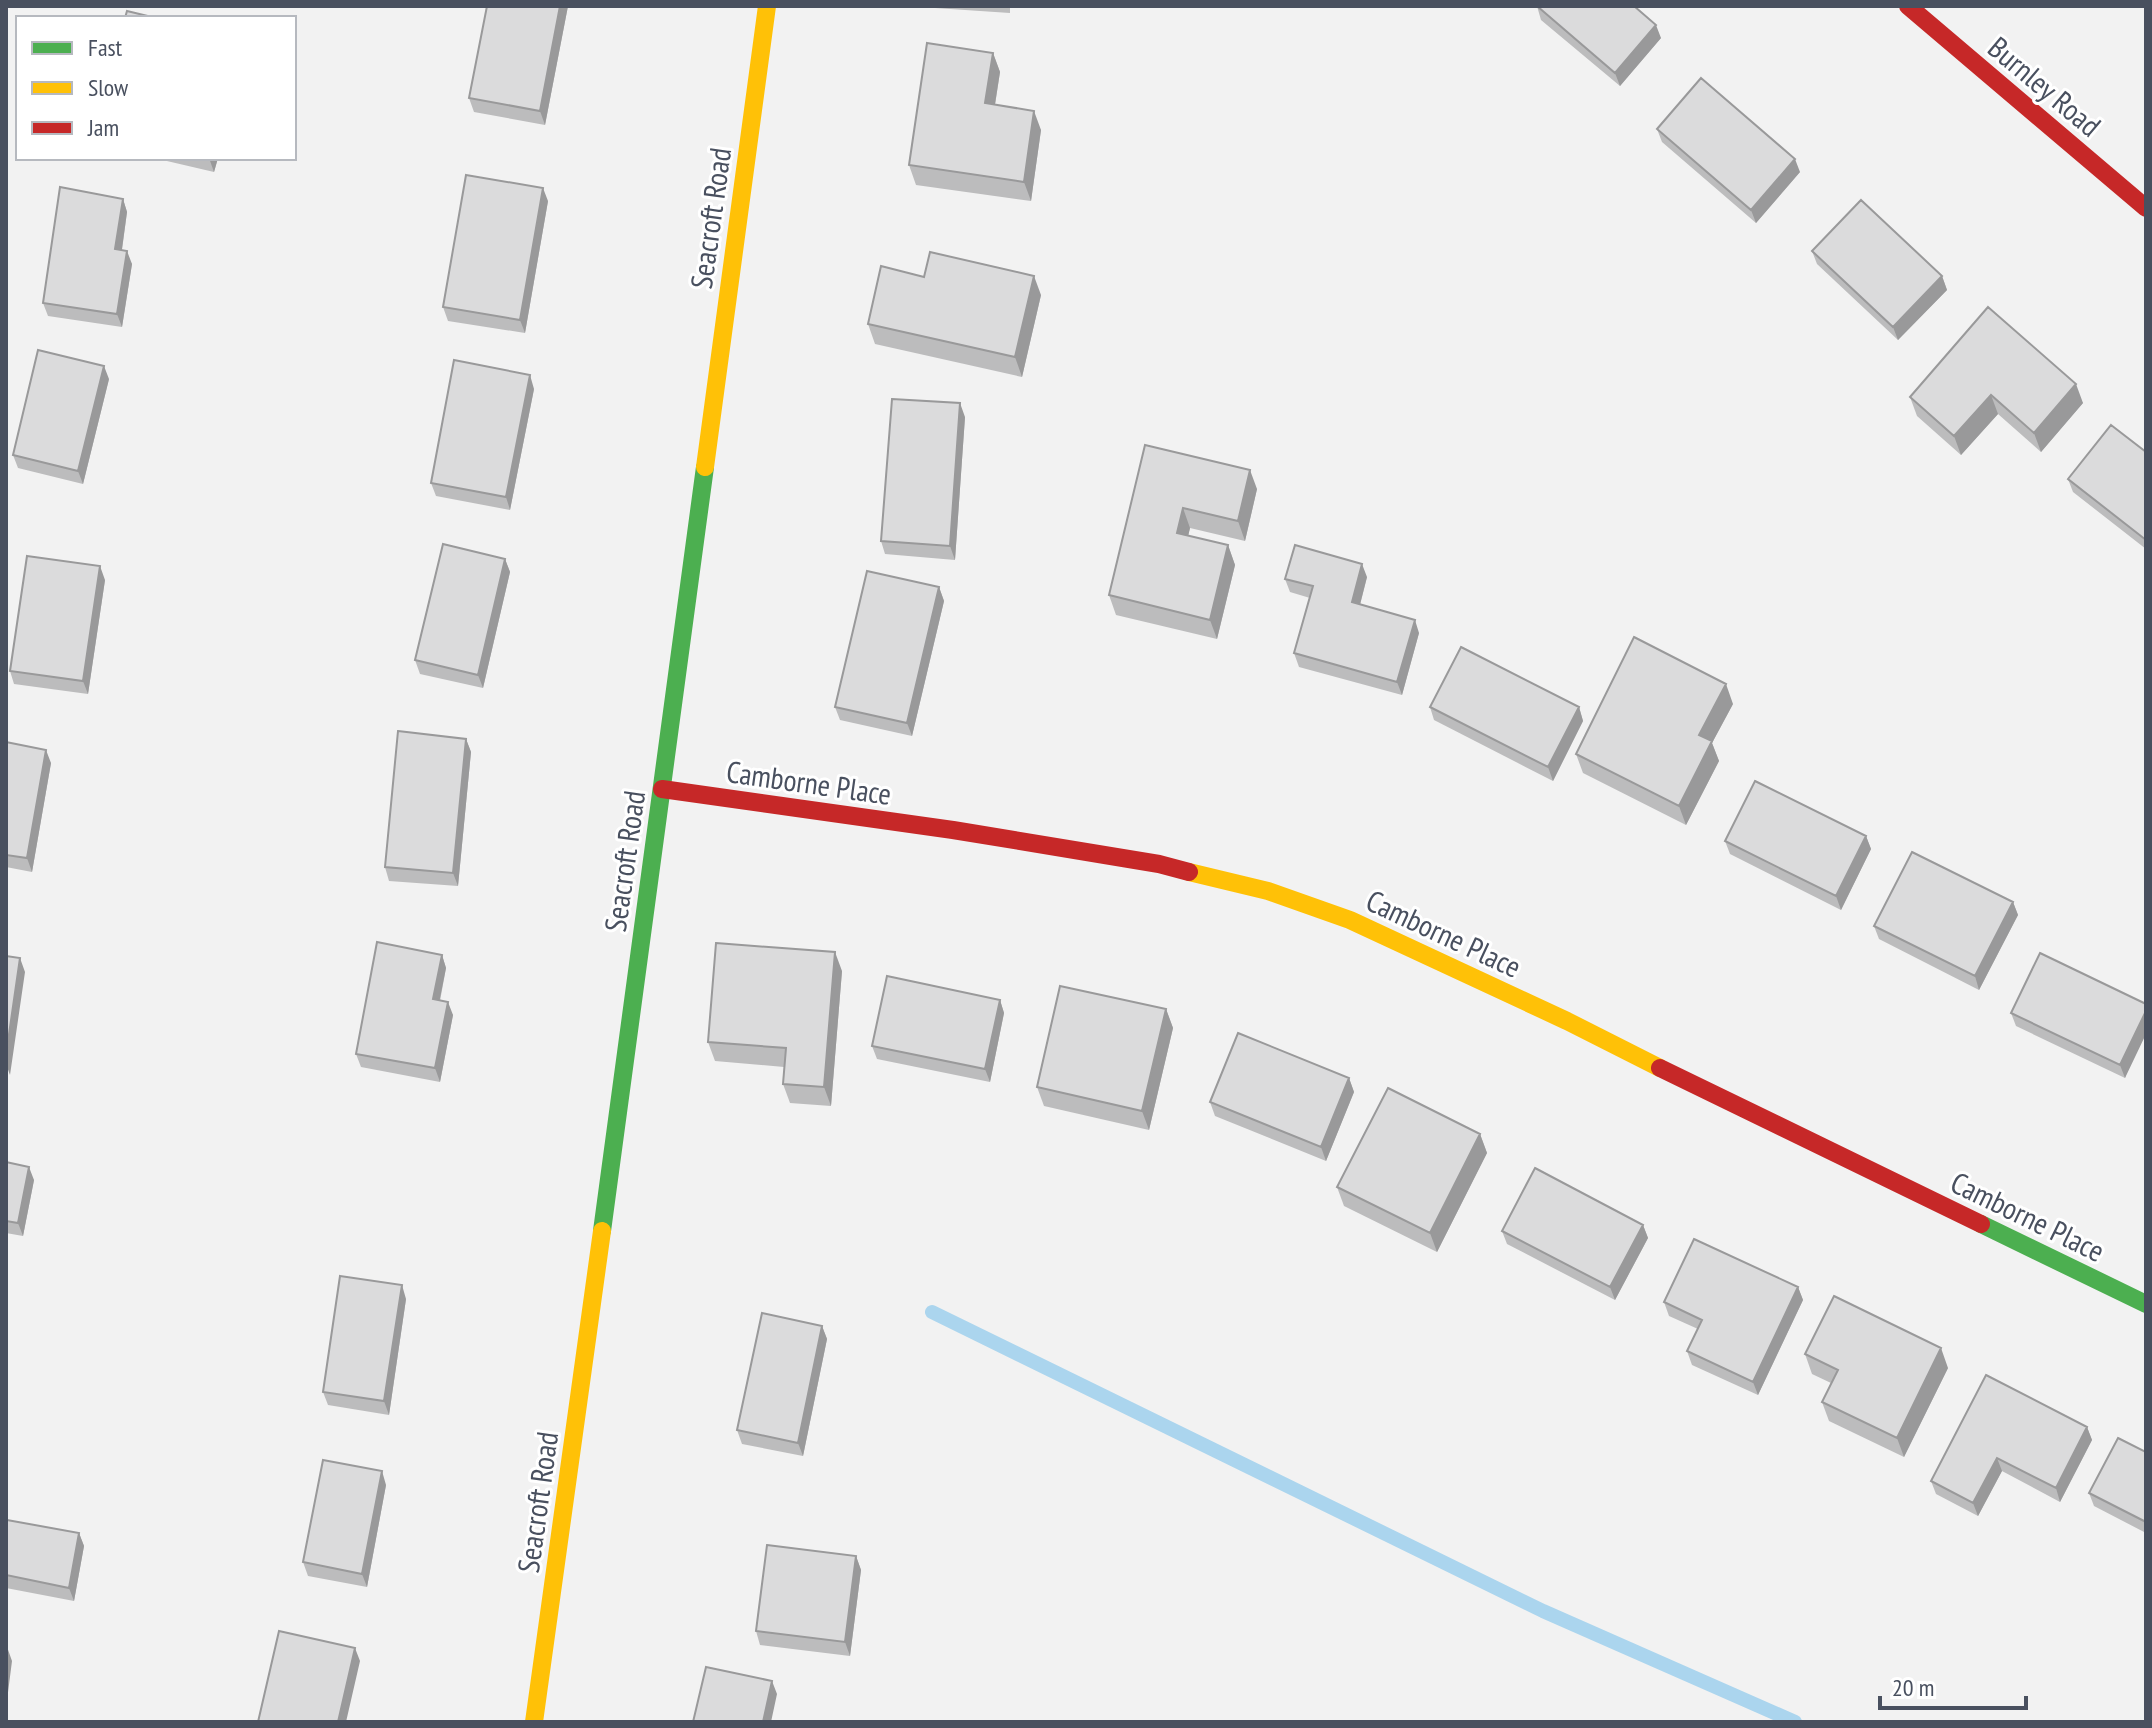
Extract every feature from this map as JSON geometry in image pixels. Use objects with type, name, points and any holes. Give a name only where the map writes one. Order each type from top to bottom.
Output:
[{"type":"street","name":"Seacroft Road","points":[[534,1722],[767,6]]},
{"type":"street","name":"Burnley Road","points":[[1908,6],[2146,208]]},
{"type":"street","name":"Camborne Place","points":[[662,789],[953,830],[1159,864],[1268,891],[1350,920],[1567,1021],[2146,1304]]},
{"type":"building","points":[[487,6],[560,6],[540,111],[469,98]]},
{"type":"building","points":[[1537,6],[1634,6],[1656,25],[1615,73]]},
{"type":"building","points":[[127,11],[148,16],[126,16]]},
{"type":"building","points":[[927,43],[993,53],[985,103],[1034,111],[1024,182],[909,165]]},
{"type":"building","points":[[1701,78],[1795,159],[1751,210],[1657,129]]},
{"type":"building","points":[[466,175],[543,188],[520,320],[443,307]]},
{"type":"building","points":[[60,187],[123,199],[115,249],[127,251],[117,314],[43,303]]},
{"type":"building","points":[[1861,200],[1942,276],[1893,327],[1812,251]]},
{"type":"building","points":[[930,252],[1034,276],[1015,357],[868,324],[881,266],[924,277]]},
{"type":"building","points":[[1988,307],[2076,384],[2034,433],[1991,395],[1954,436],[1910,397]]},
{"type":"building","points":[[38,350],[104,366],[78,471],[13,455]]},
{"type":"building","points":[[454,360],[530,375],[506,497],[431,483]]},
{"type":"building","points":[[892,399],[960,403],[950,546],[881,541]]},
{"type":"building","points":[[2111,425],[2146,452],[2146,540],[2068,479]]},
{"type":"building","points":[[1145,445],[1250,470],[1238,521],[1183,508],[1177,533],[1228,545],[1210,620],[1109,595]]},
{"type":"building","points":[[443,544],[505,559],[478,675],[415,660]]},
{"type":"building","points":[[1295,545],[1362,564],[1352,602],[1415,620],[1397,682],[1294,653],[1313,586],[1285,579]]},
{"type":"building","points":[[27,556],[100,566],[83,681],[10,671]]},
{"type":"building","points":[[867,571],[939,587],[907,723],[835,707]]},
{"type":"building","points":[[1634,637],[1726,684],[1699,735],[1712,741],[1679,806],[1576,754]]},
{"type":"building","points":[[1461,647],[1579,707],[1548,767],[1430,707]]},
{"type":"building","points":[[398,731],[466,739],[453,873],[385,867]]},
{"type":"building","points":[[6,742],[46,750],[27,858],[6,855]]},
{"type":"building","points":[[1755,781],[1866,836],[1836,896],[1725,841]]},
{"type":"building","points":[[1912,852],[2013,902],[1975,976],[1874,926]]},
{"type":"building","points":[[377,942],[442,955],[433,999],[448,1002],[435,1068],[356,1054]]},
{"type":"building","points":[[716,943],[835,952],[824,1087],[783,1084],[786,1048],[708,1042]]},
{"type":"building","points":[[2040,953],[2146,1004],[2146,1011],[2120,1065],[2011,1013]]},
{"type":"building","points":[[6,956],[20,958],[6,1055]]},
{"type":"building","points":[[887,976],[1000,1000],[985,1069],[872,1046]]},
{"type":"building","points":[[1060,986],[1166,1009],[1142,1111],[1037,1087]]},
{"type":"building","points":[[1238,1033],[1349,1078],[1321,1147],[1210,1102]]},
{"type":"building","points":[[1388,1088],[1480,1134],[1430,1233],[1337,1187]]},
{"type":"building","points":[[6,1162],[29,1167],[18,1223],[6,1221]]},
{"type":"building","points":[[1535,1168],[1643,1225],[1610,1287],[1502,1231]]},
{"type":"building","points":[[1694,1239],[1798,1287],[1753,1382],[1687,1351],[1702,1320],[1664,1302]]},
{"type":"building","points":[[340,1276],[402,1285],[384,1401],[323,1392]]},
{"type":"building","points":[[1834,1296],[1941,1348],[1897,1438],[1822,1402],[1838,1370],[1805,1354]]},
{"type":"building","points":[[762,1313],[822,1326],[798,1443],[737,1430]]},
{"type":"building","points":[[1986,1375],[2087,1427],[2056,1488],[1997,1458],[1973,1503],[1931,1481]]},
{"type":"building","points":[[2118,1438],[2146,1452],[2146,1522],[2089,1493]]},
{"type":"building","points":[[323,1460],[382,1471],[362,1574],[303,1562]]},
{"type":"building","points":[[7,1520],[79,1533],[69,1588],[6,1575]]},
{"type":"building","points":[[767,1545],[856,1556],[845,1642],[756,1631]]},
{"type":"building","points":[[279,1631],[355,1648],[338,1722],[258,1722]]},
{"type":"building","points":[[706,1667],[772,1681],[763,1722],[693,1722]]},
{"type":"waterway","points":[[932,1312],[1543,1611],[1795,1722]]},
{"type":"traffic: fast","points":[[602,1231],[705,467]]},
{"type":"traffic: fast","points":[[1981,1224],[2146,1304]]},
{"type":"traffic: slow","points":[[705,467],[767,6]]},
{"type":"traffic: slow","points":[[1189,872],[1268,891],[1350,920],[1660,1068]]},
{"type":"traffic: slow","points":[[534,1722],[602,1231]]},
{"type":"traffic: jam","points":[[1908,6],[2146,208]]},
{"type":"traffic: jam","points":[[662,789],[953,830],[1159,864],[1189,872]]},
{"type":"traffic: jam","points":[[1660,1068],[1981,1224]]}]
